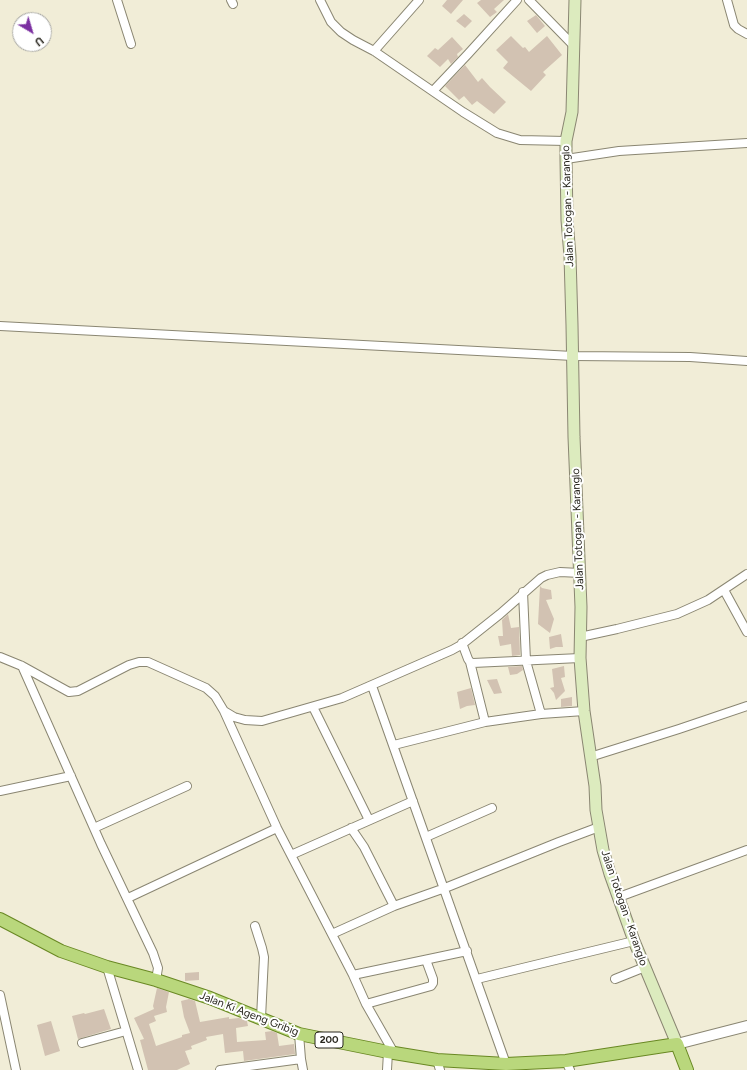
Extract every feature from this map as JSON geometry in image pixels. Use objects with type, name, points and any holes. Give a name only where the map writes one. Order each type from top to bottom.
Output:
[{"type":"main road","name":"Jalan Totogan - Karanglo","points":[[575,0],[572,112],[566,151],[567,220],[570,256],[573,356],[574,437],[581,607],[580,658],[584,711],[603,850],[634,941],[677,1044]]},
{"type":"main road","name":"Jalan Ki Ageng Gribig","points":[[0,919],[61,951],[107,967],[156,980],[210,998],[299,1034],[391,1052],[439,1065],[568,1065],[677,1044]]},
{"type":"main road","points":[[677,1044],[687,1070]]},
{"type":"street","points":[[117,0],[131,44]]},
{"type":"street","points":[[320,0],[327,16],[334,26],[353,40],[374,51],[496,133],[509,138],[533,141],[566,151],[619,151],[747,143]]},
{"type":"street","points":[[374,51],[418,0]]},
{"type":"street","points":[[433,91],[517,0]]},
{"type":"street","points":[[529,0],[573,44]]},
{"type":"street","points":[[727,0],[734,25],[747,34]]},
{"type":"street","points":[[0,326],[573,356],[690,357],[747,360]]},
{"type":"street","points":[[224,711],[234,717],[245,720],[262,721],[342,698],[452,650],[500,614],[523,592],[547,574],[560,572],[580,573]]},
{"type":"street","points":[[580,637],[677,614],[702,603],[747,574]]},
{"type":"street","points":[[724,590],[747,632]]},
{"type":"street","points":[[523,592],[526,660],[541,714]]},
{"type":"street","points":[[462,643],[470,662],[485,722]]},
{"type":"street","points":[[0,657],[22,666],[69,692],[78,691],[129,665],[139,662],[148,662],[206,688],[215,696],[224,711],[276,828],[332,934],[391,1052],[387,1070]]},
{"type":"street","points":[[470,662],[479,664],[526,660],[580,658]]},
{"type":"street","points":[[22,666],[94,828],[154,953],[158,968],[156,980]]},
{"type":"street","points":[[372,686],[477,978],[506,1064]]},
{"type":"street","points":[[590,757],[747,706]]},
{"type":"street","points":[[313,707],[369,820]]},
{"type":"street","points":[[394,746],[485,722],[541,714],[584,711]]},
{"type":"street","points":[[0,791],[71,776]]},
{"type":"street","points":[[94,828],[186,786]]},
{"type":"street","points":[[291,855],[413,801]]},
{"type":"street","points":[[426,837],[492,808]]},
{"type":"street","points":[[332,934],[394,906],[445,888],[599,827]]},
{"type":"street","points":[[128,898],[276,828]]},
{"type":"street","points":[[351,828],[364,847],[394,906]]},
{"type":"street","points":[[619,897],[747,850]]},
{"type":"street","points":[[255,926],[264,957],[261,1018]]},
{"type":"street","points":[[477,978],[634,941]]},
{"type":"street","points":[[353,975],[467,952]]},
{"type":"street","points":[[366,1004],[432,986],[433,979],[426,960]]},
{"type":"street","points":[[614,979],[645,966]]},
{"type":"street","points":[[107,967],[138,1070]]},
{"type":"street","points":[[0,995],[16,1070]]},
{"type":"street","points":[[677,1044],[747,1026]]},
{"type":"street","points":[[82,1043],[126,1031]]},
{"type":"street","points":[[299,1034],[300,1059],[303,1070]]},
{"type":"street","points":[[220,1070],[300,1059]]},
{"type":"building","points":[[447,0],[463,0],[451,14],[442,6]]},
{"type":"building","points":[[481,0],[504,0],[494,9],[497,12],[490,17],[477,3]]},
{"type":"building","points":[[464,14],[472,21],[465,28],[456,21]]},
{"type":"building","points":[[536,15],[545,26],[537,33],[527,21]]},
{"type":"building","points":[[511,36],[529,52],[547,36],[562,55],[543,72],[546,75],[531,91],[503,68],[508,62],[496,50]]},
{"type":"building","points":[[452,37],[463,49],[457,54],[458,57],[451,64],[448,59],[440,67],[427,56],[435,48],[438,50]]},
{"type":"building","points":[[465,65],[478,82],[482,78],[506,102],[494,114],[477,101],[472,105],[464,96],[459,100],[445,86]]},
{"type":"building","points":[[540,586],[551,590],[552,599],[546,600],[554,619],[550,633],[538,624]]},
{"type":"building","points":[[508,614],[511,628],[519,627],[520,655],[512,656],[511,644],[500,646],[498,636],[503,636],[502,620]]},
{"type":"building","points":[[561,634],[563,647],[550,649],[549,637]]},
{"type":"building","points":[[522,666],[523,670],[517,674],[510,675],[508,667]]},
{"type":"building","points":[[564,666],[565,677],[561,678],[565,691],[556,700],[554,693],[550,688],[554,687],[552,669]]},
{"type":"building","points":[[497,679],[502,693],[494,694],[487,680]]},
{"type":"building","points":[[471,688],[475,705],[460,709],[457,692]]},
{"type":"building","points":[[572,697],[572,706],[561,707],[561,699]]},
{"type":"building","points":[[199,972],[199,980],[185,981],[185,973]]},
{"type":"building","points":[[157,988],[169,992],[166,1007],[167,1012],[154,1016],[156,1021],[149,1024],[156,1046],[190,1033],[184,1017],[181,1001],[189,999],[195,1001],[200,1022],[229,1017],[229,1019],[239,1018],[247,1021],[248,1026],[236,1028],[237,1042],[266,1040],[265,1032],[272,1031],[277,1033],[279,1046],[294,1044],[295,1054],[244,1061],[243,1051],[225,1053],[223,1034],[206,1037],[207,1040],[191,1046],[192,1049],[185,1051],[190,1064],[177,1070],[148,1070],[140,1040],[144,1039],[134,1018],[154,1009],[153,1006]]},
{"type":"building","points":[[104,1009],[111,1029],[78,1039],[72,1016]]},
{"type":"building","points":[[51,1021],[60,1051],[45,1056],[37,1025]]}]
